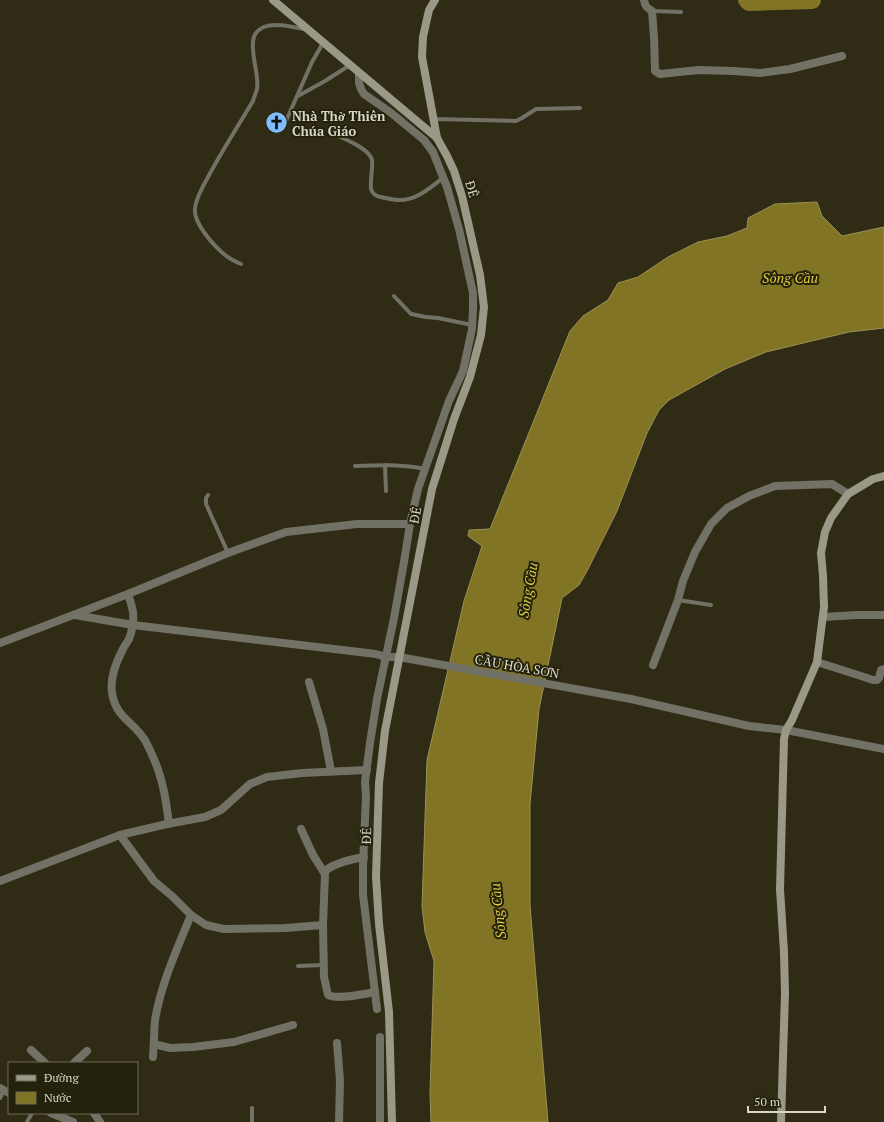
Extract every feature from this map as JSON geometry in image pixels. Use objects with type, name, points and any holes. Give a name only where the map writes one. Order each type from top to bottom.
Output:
[{"type":"main road","name":"ĐÊ","points":[[273,0],[437,138],[454,171],[462,196],[480,275],[484,307],[481,335],[470,377],[454,419],[432,489],[384,731],[381,756],[376,877],[379,924],[389,1012],[392,1122]]},
{"type":"main road","points":[[435,0],[429,10],[423,36],[422,57],[437,138]]},
{"type":"main road","points":[[781,1122],[785,994],[780,889],[784,739],[786,730],[792,720],[817,662],[824,607],[824,576],[821,553],[825,532],[840,504],[848,494],[873,479],[884,476]]},
{"type":"street","points":[[644,0],[646,7],[652,11],[654,65],[655,71],[660,74],[699,70],[760,73],[790,69],[842,56]]},
{"type":"street","points":[[359,73],[359,83],[364,94],[390,112],[424,140],[433,152],[444,178],[459,229],[473,293],[474,309],[468,351],[463,371],[449,401],[418,489],[410,524],[396,611],[377,699],[370,743],[365,782],[366,796],[363,895],[377,1009]]},
{"type":"street","points":[[654,665],[678,600],[683,581],[695,552],[711,524],[727,508],[749,496],[775,486],[832,484],[848,494]]},
{"type":"street","points":[[0,643],[76,615],[228,553],[286,532],[357,524],[410,524]]},
{"type":"street","points":[[128,594],[133,612],[132,625],[129,638],[116,665],[112,692],[114,703],[119,713],[139,732],[146,743],[160,775],[169,824]]},
{"type":"street","name":"CẦU HÒA SƠN","points":[[76,615],[132,625],[376,654],[386,657],[399,657],[631,699],[749,726],[786,730],[884,749]]},
{"type":"street","points":[[823,617],[884,615]]},
{"type":"street","points":[[817,662],[873,680],[877,680],[884,669]]},
{"type":"street","points":[[309,682],[323,729],[331,771]]},
{"type":"street","points":[[0,880],[120,835],[205,817],[221,810],[250,784],[267,777],[302,773],[367,770]]},
{"type":"street","points":[[301,829],[313,855],[324,872],[323,965],[328,995],[332,997],[375,992]]},
{"type":"street","points":[[120,835],[154,881],[191,915],[206,925],[224,929],[285,928],[323,925]]},
{"type":"street","points":[[324,872],[329,868],[355,858],[364,857]]},
{"type":"street","points":[[153,1057],[155,1021],[163,986],[191,915]]},
{"type":"street","points":[[154,1044],[170,1048],[234,1042],[293,1025]]},
{"type":"street","points":[[380,1037],[380,1122]]},
{"type":"street","points":[[338,1043],[340,1080],[339,1122]]},
{"type":"street","points":[[31,1050],[44,1062]]},
{"type":"street","points":[[75,1062],[87,1051]]},
{"type":"street","points":[[53,1114],[73,1122]]},
{"type":"lane","points":[[652,11],[681,12]]},
{"type":"lane","points":[[241,264],[226,257],[216,248],[205,234],[196,217],[195,208],[201,191],[222,151],[256,94],[257,78],[252,51],[255,34],[263,27],[268,25],[279,25],[308,30]]},
{"type":"lane","points":[[286,121],[312,62],[323,42]]},
{"type":"lane","points":[[298,96],[350,65]]},
{"type":"lane","points":[[434,119],[516,120],[536,109],[580,108]]},
{"type":"lane","points":[[334,134],[361,148],[372,160],[371,189],[372,193],[378,197],[398,200],[415,197],[444,178]]},
{"type":"lane","points":[[394,296],[412,314],[472,325]]},
{"type":"lane","points":[[385,465],[386,491]]},
{"type":"lane","points":[[355,466],[409,466],[425,469]]},
{"type":"lane","points":[[208,495],[206,498],[206,504],[228,553]]},
{"type":"lane","points":[[678,600],[711,605]]},
{"type":"lane","points":[[298,966],[323,965]]},
{"type":"lane","points":[[0,1098],[4,1090]]},
{"type":"lane","points":[[252,1108],[252,1122]]},
{"type":"water","name":"Sông Cầu","points":[[817,202],[822,216],[842,236],[884,227],[884,328],[849,332],[766,352],[725,369],[669,400],[659,410],[647,433],[617,511],[587,571],[579,585],[562,598],[539,709],[530,804],[530,905],[548,1122],[431,1122],[430,1093],[434,961],[425,932],[422,906],[427,760],[464,601],[482,546],[468,536],[469,530],[490,529],[570,331],[583,316],[608,300],[618,283],[638,277],[668,257],[698,242],[727,236],[747,228],[748,218],[775,204]]},
{"type":"waterway","points":[[747,0],[749,2],[812,0]]},
{"type":"place","name":"Nhà Thờ Thiên Chúa Giáo","points":[[277,123]]}]
